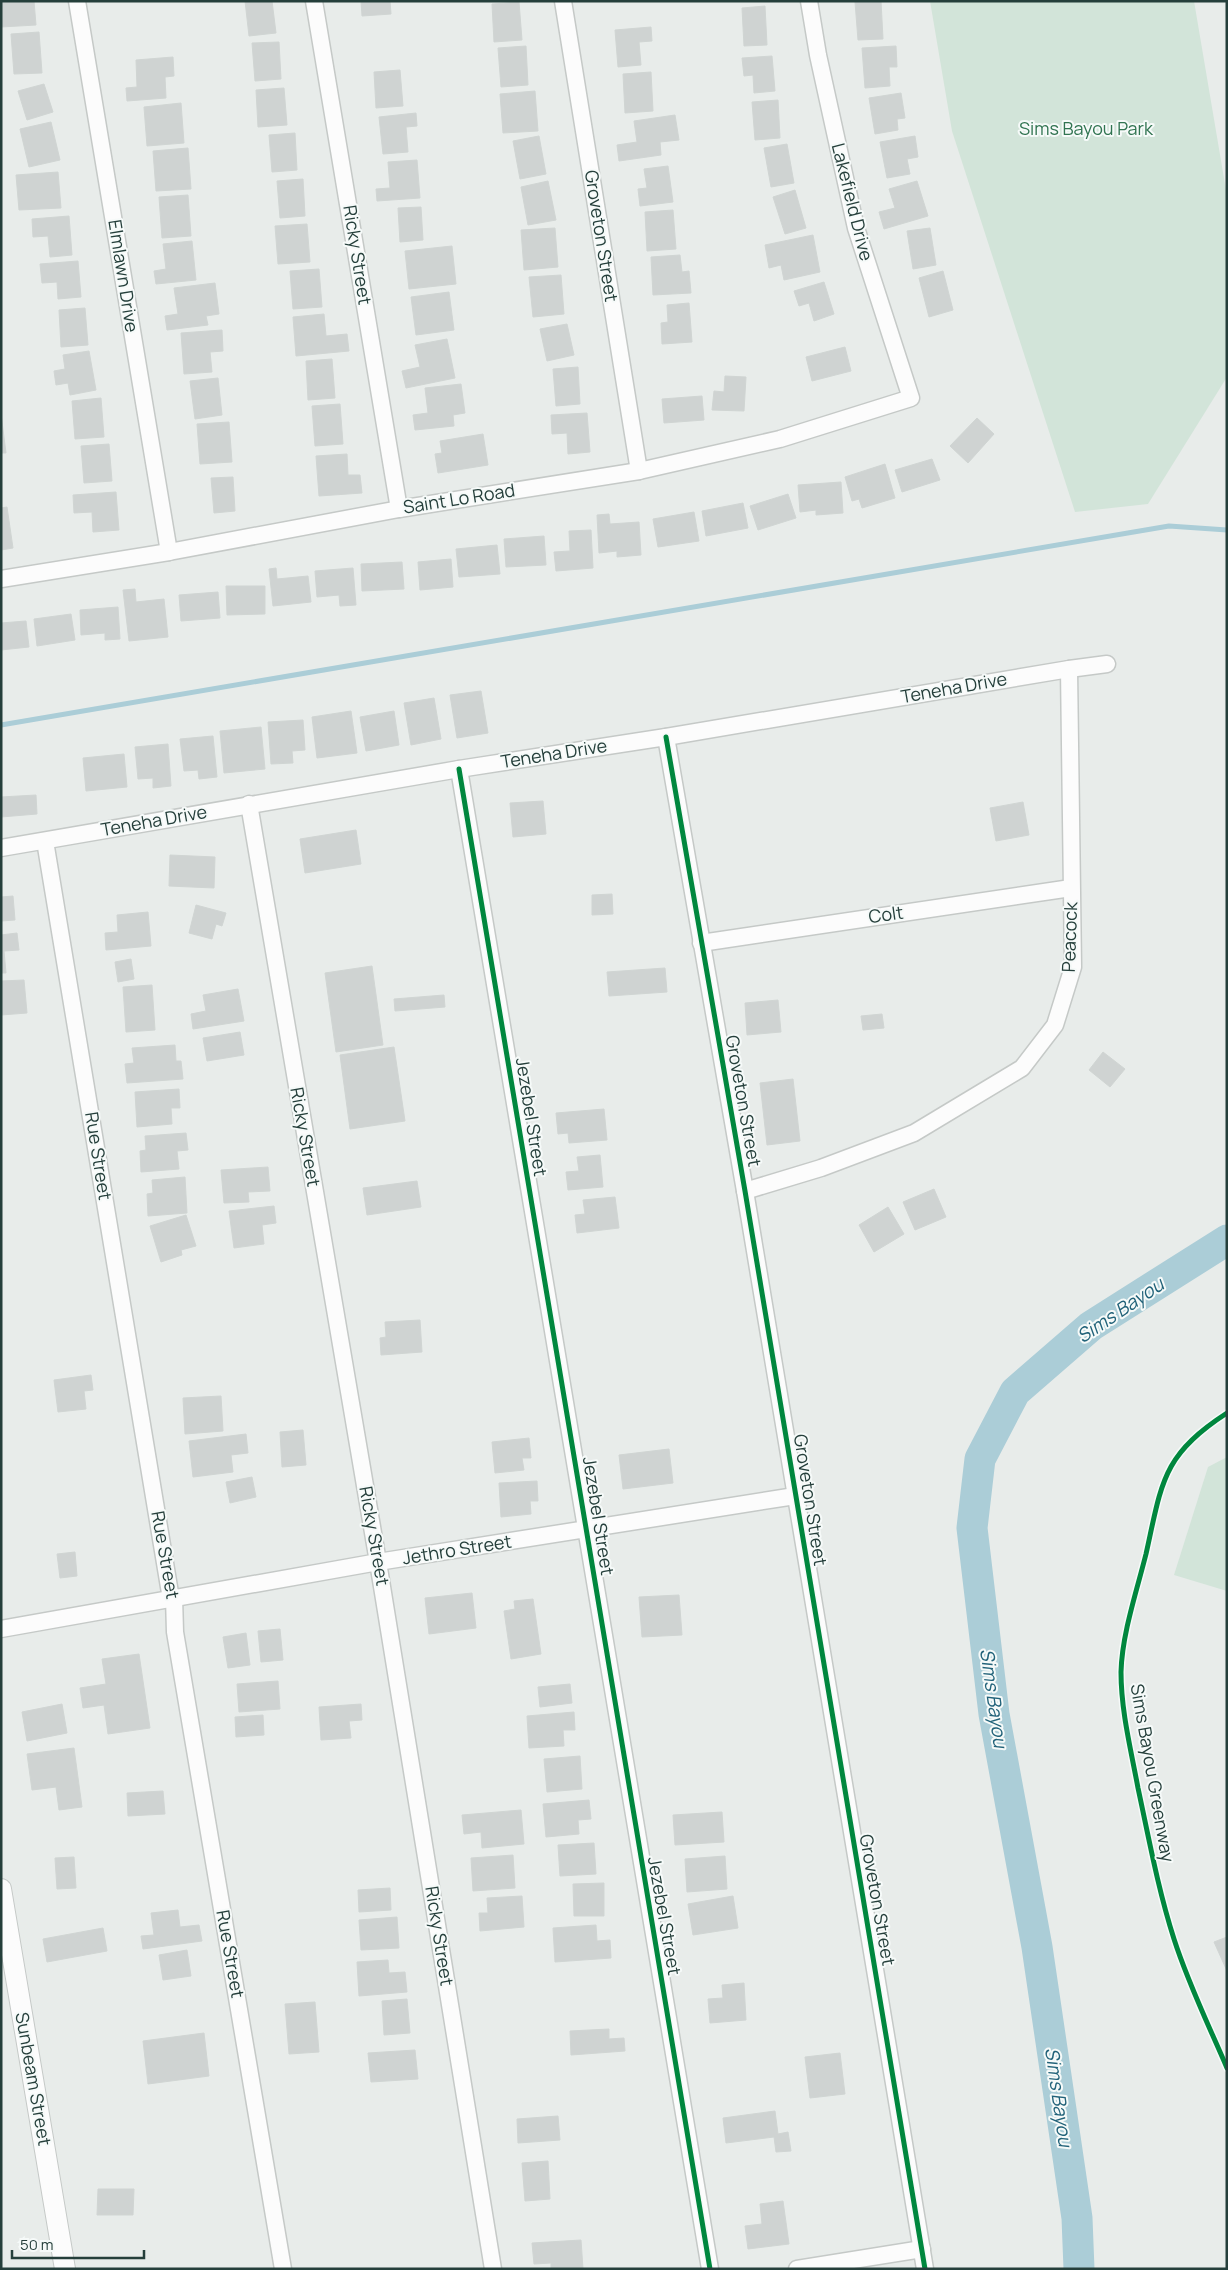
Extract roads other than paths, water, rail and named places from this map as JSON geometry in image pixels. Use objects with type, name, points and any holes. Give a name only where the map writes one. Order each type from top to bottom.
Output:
[{"type":"street","name":"Elmlawn Drive","points":[[77,1],[168,552]]},
{"type":"street","name":"Ricky Street","points":[[314,1],[399,509]]},
{"type":"street","name":"Groveton Street","points":[[563,1],[640,470]]},
{"type":"street","name":"Lakefield Drive","points":[[809,1],[818,55],[856,228],[911,398]]},
{"type":"street","name":"Saint Lo Road","points":[[1,579],[168,552],[399,509],[640,470],[780,439],[911,398]]},
{"type":"street","name":"Teneha Drive","points":[[1,848],[459,769],[666,737],[1107,664]]},
{"type":"street","name":"Peacock","points":[[745,1191],[821,1168],[914,1133],[1022,1068],[1055,1025],[1073,967],[1069,669]]},
{"type":"street","name":"Groveton Street","points":[[666,737],[745,1191],[925,2269]]},
{"type":"street","name":"Jezebel Street","points":[[459,769],[710,2269]]},
{"type":"street","name":"Ricky Street","points":[[249,804],[378,1562],[493,2269]]},
{"type":"street","name":"Rue Street","points":[[45,841],[170,1592],[174,1597],[175,1632],[283,2269]]},
{"type":"street","name":"Colt","points":[[701,942],[1071,888]]},
{"type":"street","name":"Jethro Street","points":[[1,1629],[378,1562],[795,1496]]},
{"type":"street","name":"Sunbeam Street","points":[[1,1889],[65,2269]]},
{"type":"street","points":[[797,2269],[922,2250]]},
{"type":"waterway","points":[[1,725],[1169,526],[1227,530]]},
{"type":"waterway","name":"Sims Bayou","points":[[1079,2269],[1077,2218],[1037,1947],[994,1714],[972,1528],[980,1459],[1015,1392],[1091,1326],[1227,1240]]},
{"type":"park label","name":"Sims Bayou Park","points":[[1086,129]]}]
